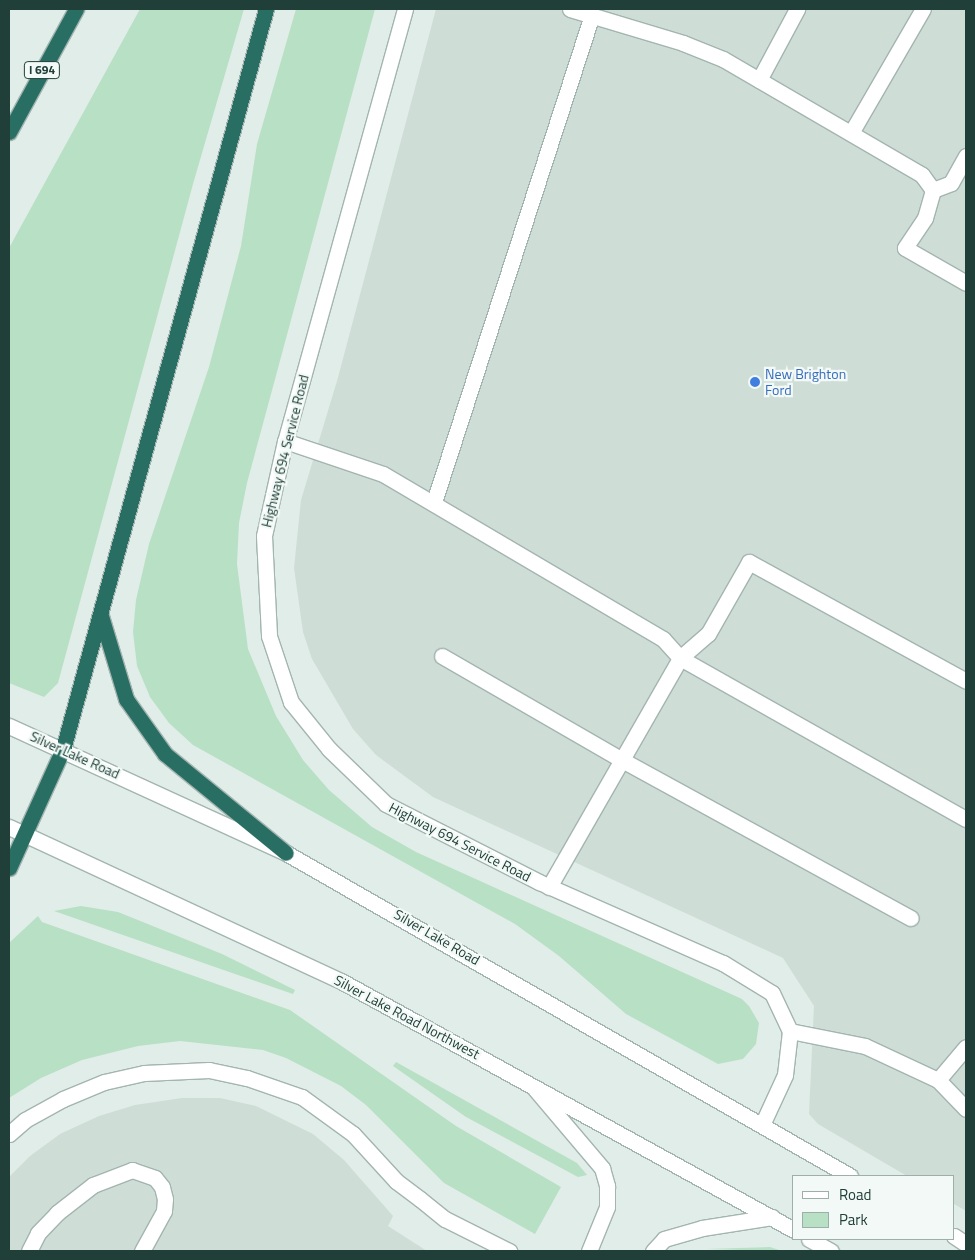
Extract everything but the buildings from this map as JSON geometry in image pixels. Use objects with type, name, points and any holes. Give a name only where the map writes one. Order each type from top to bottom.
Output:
[{"type":"highway","name":"I 694","points":[[9,132],[76,9]]},
{"type":"highway","points":[[9,868],[26,835],[63,749],[266,9]]},
{"type":"highway","points":[[101,616],[126,699],[165,754],[286,853]]},
{"type":"street","name":"Highway 694 Service Road","points":[[405,9],[285,441],[264,536],[269,636],[291,702],[329,750],[386,804],[549,887],[723,963],[772,993],[790,1031]]},
{"type":"street","points":[[570,9],[683,43],[723,59],[922,175],[932,190],[924,218],[904,248],[966,283]]},
{"type":"street","points":[[759,80],[797,9]]},
{"type":"street","points":[[851,133],[923,9]]},
{"type":"street","points":[[434,502],[592,16]]},
{"type":"street","points":[[932,190],[951,183],[966,156]]},
{"type":"street","points":[[285,441],[383,474],[434,502],[662,639],[680,658],[966,819]]},
{"type":"street","points":[[549,887],[680,658],[708,634],[749,562],[966,681]]},
{"type":"street","points":[[442,656],[622,760],[911,918]]},
{"type":"street","name":"Silver Lake Road","points":[[9,726],[63,749],[286,853],[848,1175]]},
{"type":"street","name":"Silver Lake Road Northwest","points":[[9,827],[341,981],[529,1082],[792,1229]]},
{"type":"street","points":[[762,1125],[785,1075],[790,1031],[865,1046],[938,1080],[966,1109]]},
{"type":"street","points":[[938,1080],[966,1047]]},
{"type":"street","points":[[9,1134],[25,1120],[63,1099],[104,1082],[144,1073],[209,1070],[247,1078],[302,1097],[353,1134],[396,1181],[426,1204],[445,1218],[509,1251]]},
{"type":"street","points":[[529,1082],[602,1168],[607,1186],[607,1206],[589,1251]]},
{"type":"street","points":[[29,1251],[38,1233],[57,1213],[94,1184],[132,1170],[155,1178],[162,1187],[165,1199],[164,1211],[142,1251]]},
{"type":"street","points":[[653,1251],[664,1239],[702,1228],[772,1217]]},
{"type":"street","points":[[955,1237],[966,1244]]},
{"type":"street","points":[[811,1240],[831,1251]]},
{"type":"shaded area","points":[[436,9],[966,9],[966,1211],[955,1205],[955,1175],[905,1175],[818,1124],[809,1114],[814,1006],[783,958],[433,797],[376,755],[353,729],[312,659],[303,632],[294,568],[301,500],[337,381]]},
{"type":"shaded area","points":[[182,1098],[220,1098],[256,1106],[313,1134],[344,1160],[393,1216],[388,1226],[427,1251],[9,1251],[9,1177],[30,1156],[60,1134],[99,1116],[135,1105]]},
{"type":"green space","points":[[140,9],[244,9],[193,184],[58,683],[44,697],[9,683],[9,248]]},
{"type":"green space","points":[[296,9],[375,9],[247,483],[239,523],[237,564],[248,649],[276,716],[303,760],[329,790],[372,827],[416,852],[742,999],[749,1006],[759,1023],[756,1044],[743,1059],[718,1064],[626,1014],[559,956],[515,924],[193,745],[169,723],[150,697],[137,666],[133,632],[136,600],[149,544],[209,367],[241,246],[257,144]]},
{"type":"green space","points":[[81,906],[118,912],[222,954],[295,990],[293,994],[54,911]]},
{"type":"green space","points":[[38,916],[42,922],[290,1010],[456,1126],[561,1187],[535,1234],[444,1183],[366,1105],[341,1086],[286,1058],[263,1050],[180,1041],[138,1046],[82,1060],[41,1078],[9,1098],[9,943]]},
{"type":"green space","points":[[396,1062],[577,1163],[587,1175],[578,1177],[466,1117],[393,1066]]},
{"type":"green space","points":[[770,1247],[782,1251],[706,1249]]},
{"type":"place","name":"New Brighton Ford","points":[[755,382]]}]
